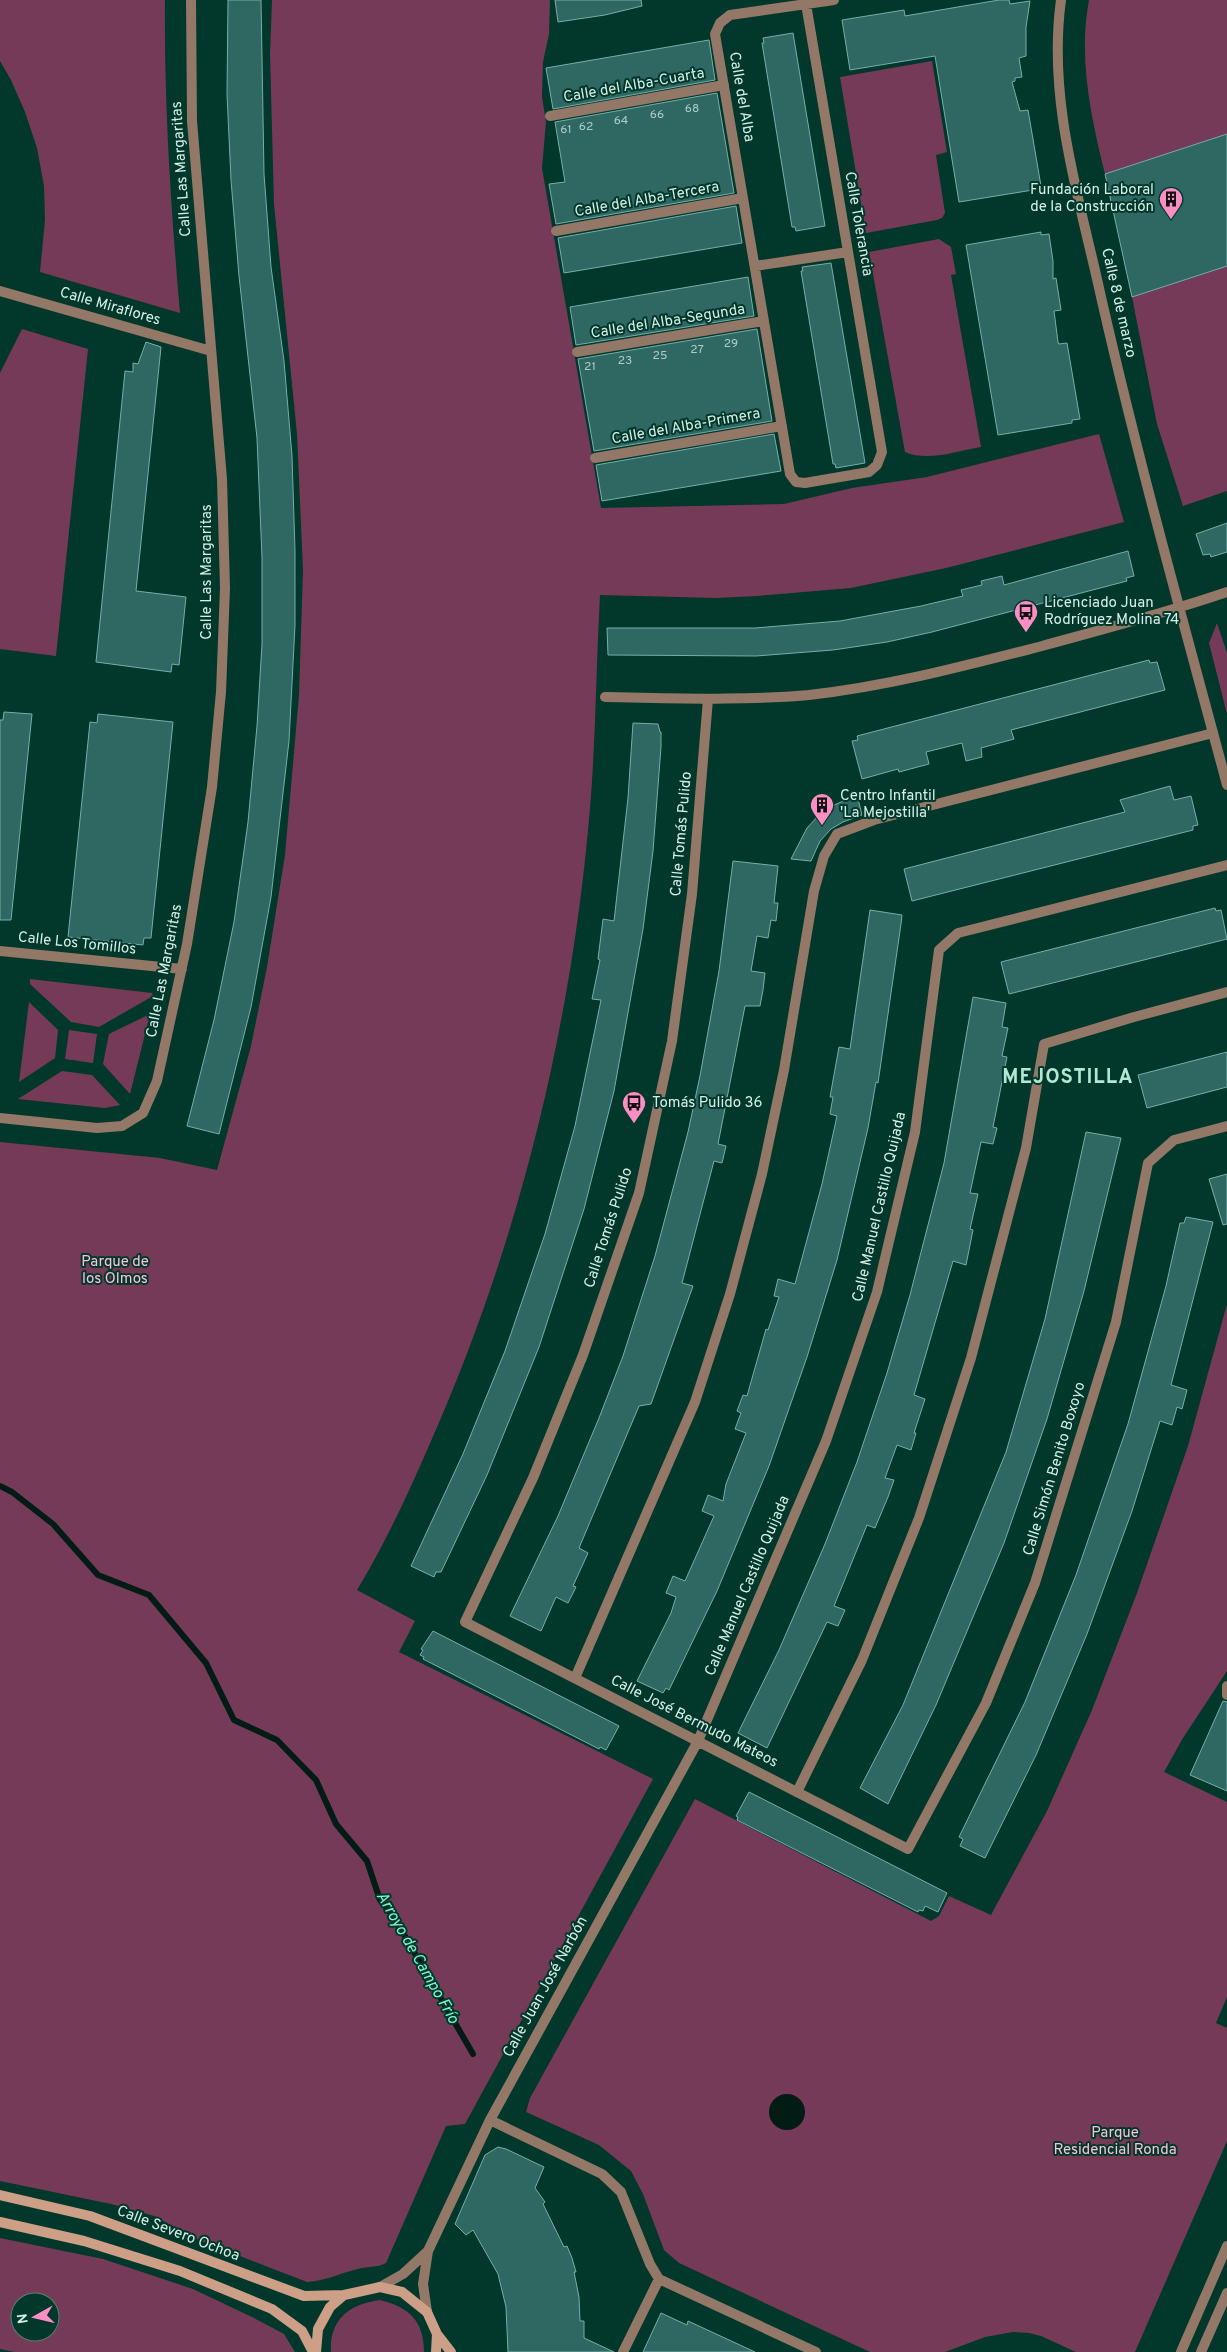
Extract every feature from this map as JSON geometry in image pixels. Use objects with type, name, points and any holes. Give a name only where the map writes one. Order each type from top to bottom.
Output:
[{"type":"main road","name":"Calle Severo Ochoa","points":[[0,2195],[90,2216],[304,2296],[344,2296]]},
{"type":"main road","points":[[0,2222],[84,2241],[189,2275],[272,2309],[302,2330],[314,2352]]},
{"type":"main road","points":[[314,2352],[318,2329],[330,2307],[344,2296],[380,2286],[402,2292],[427,2312],[437,2334],[451,2352]]},
{"type":"main road","points":[[436,2352],[437,2334]]},
{"type":"street","name":"Calle Las Margaritas","points":[[0,1118],[97,1128],[122,1126],[142,1113],[157,1081],[182,969],[212,787],[221,692],[225,578],[222,479],[192,121],[190,0]]},
{"type":"street","name":"Calle del Alba","points":[[834,0],[806,2],[730,15],[720,23],[715,34],[790,474],[796,482],[805,483],[869,472],[877,465],[882,452]]},
{"type":"street","name":"Calle 8 de marzo","points":[[1061,0],[1057,33],[1058,80],[1066,144],[1132,432],[1227,785]]},
{"type":"street","name":"Calle Tolerancia","points":[[806,2],[882,452]]},
{"type":"street","name":"Calle del Alba-Cuarta","points":[[550,116],[724,85]]},
{"type":"street","name":"Calle del Alba-Tercera","points":[[556,231],[744,198]]},
{"type":"street","points":[[755,266],[848,252]]},
{"type":"street","name":"Calle Miraflores","points":[[0,291],[211,352]]},
{"type":"street","name":"Calle del Alba-Segunda","points":[[577,352],[764,321]]},
{"type":"street","name":"Calle del Alba-Primera","points":[[595,458],[782,426]]},
{"type":"street","points":[[605,697],[708,699],[807,695],[866,688],[934,675],[1180,608],[1227,592]]},
{"type":"street","name":"Calle Tomás Pulido","points":[[465,1622],[544,1452],[583,1355],[639,1193],[672,1041],[692,894],[708,699]]},
{"type":"street","points":[[575,1678],[695,1402],[730,1294],[762,1174],[780,1089],[814,891],[824,856],[837,834],[874,820],[1213,733]]},
{"type":"street","name":"Calle Manuel Castillo Quijada","points":[[698,1741],[826,1441],[877,1292],[915,1132],[939,950],[958,933],[1227,865]]},
{"type":"street","name":"Calle Los Tomillos","points":[[0,951],[182,969]]},
{"type":"street","points":[[798,1792],[862,1660],[919,1518],[971,1358],[1026,1148],[1044,1044],[1227,992]]},
{"type":"street","name":"Calle Simón Benito Boxoyo","points":[[908,1849],[986,1703],[1035,1584],[1116,1322],[1148,1163],[1174,1140],[1227,1126]]},
{"type":"street","name":"Calle José Bermudo Mateos","points":[[465,1622],[908,1849]]},
{"type":"street","points":[[1227,1686],[1227,1696]]},
{"type":"street","name":"Calle Juan José Narbón","points":[[427,2312],[423,2284],[428,2252],[490,2120],[698,1741]]},
{"type":"street","points":[[490,2120],[602,2174],[621,2192],[650,2264],[659,2279],[816,2352]]},
{"type":"street","points":[[1181,2352],[1227,2246]]},
{"type":"street","name":"Calle Juan José Narbón","points":[[380,2286],[403,2274],[428,2252]]},
{"type":"street","points":[[623,2352],[659,2279]]},
{"type":"street","points":[[1201,2352],[1227,2293]]},
{"type":"green space","points":[[0,0],[165,0],[169,157],[180,313],[40,272],[45,220],[44,186],[37,148],[25,112],[11,80],[0,61]]},
{"type":"green space","name":"Parque de los Olmos","points":[[272,0],[550,0],[549,34],[543,62],[542,97],[546,122],[542,168],[601,508],[784,504],[852,488],[927,477],[1099,434],[1124,522],[946,568],[851,588],[716,598],[600,595],[592,781],[582,889],[555,1051],[537,1131],[490,1289],[462,1366],[406,1498],[378,1554],[357,1590],[415,1621],[399,1652],[653,1779],[465,2124],[446,2126],[386,2263],[307,2282],[201,2241],[154,2216],[111,2204],[0,2181],[0,1142],[160,1158],[217,1170],[251,1046],[267,967],[285,855],[299,695],[303,570],[297,434],[274,204],[270,54]]},
{"type":"green space","points":[[1089,0],[1227,0],[1227,134],[1105,174],[1088,88],[1085,44]]},
{"type":"green space","points":[[932,61],[947,152],[936,155],[945,213],[942,218],[937,220],[866,233],[840,77]]},
{"type":"green space","points":[[939,239],[951,247],[956,274],[951,275],[981,447],[943,455],[923,456],[905,452],[869,252]]},
{"type":"green space","points":[[1227,266],[1227,491],[1183,506],[1157,424],[1132,297]]},
{"type":"green space","points":[[22,329],[88,349],[56,656],[0,649],[0,373]]},
{"type":"green space","points":[[1217,623],[1227,653],[1227,714],[1209,643]]},
{"type":"green space","points":[[30,979],[152,993],[153,996],[99,1027],[71,1022],[30,984]]},
{"type":"green space","points":[[29,1002],[58,1030],[55,1058],[19,1082]]},
{"type":"green space","points":[[150,1014],[130,1094],[103,1064],[109,1034]]},
{"type":"green space","points":[[69,1030],[97,1034],[93,1063],[65,1059]]},
{"type":"green space","points":[[62,1071],[92,1075],[120,1105],[105,1108],[18,1099]]},
{"type":"green space","name":"Parque Residencial Ronda","points":[[1227,1304],[1227,1671],[1183,1738],[1164,1772],[1227,1802],[1227,1997],[1216,2023],[1227,2028],[1227,2141],[1135,2352],[1076,2352],[1041,2336],[1013,2332],[985,2337],[945,2352],[870,2352],[679,2263],[664,2250],[643,2194],[631,2171],[599,2145],[526,2112],[530,2098],[695,1799],[931,1921],[939,1916],[949,1896],[991,1915],[1047,1811],[1092,1710],[1137,1593],[1188,1446]]},
{"type":"green space","points":[[0,2238],[103,2259],[193,2289],[284,2334],[295,2352],[14,2352],[0,2349]]},
{"type":"green space","points":[[380,2300],[407,2311],[413,2317],[421,2332],[424,2352],[331,2352],[331,2340],[343,2315],[359,2305]]},
{"type":"water","points":[[787,2094],[794,2095],[800,2099],[804,2105],[804,2119],[800,2125],[794,2129],[787,2130],[780,2129],[774,2125],[770,2119],[769,2112],[770,2105],[774,2099],[780,2095]]},
{"type":"building","points":[[228,0],[261,0],[264,174],[271,267],[284,361],[292,456],[295,625],[289,741],[271,897],[251,1007],[219,1134],[187,1126],[214,1020],[234,922],[248,822],[262,644],[262,558],[257,438],[239,276],[231,180],[227,94]]},
{"type":"building","points":[[555,0],[641,0],[642,6],[605,15],[558,22]]},
{"type":"building","points":[[999,0],[1009,0],[1010,4],[1030,1],[1026,27],[1026,56],[1019,58],[1022,77],[1015,78],[1015,81],[1012,82],[1020,111],[1028,110],[1041,186],[1033,187],[1033,190],[959,202],[935,56],[850,70],[842,20],[904,10],[905,16]]},
{"type":"building","points":[[793,33],[825,226],[796,231],[795,227],[792,227],[762,43],[764,43],[763,38]]},
{"type":"building","points":[[709,40],[715,80],[553,109],[546,68]]},
{"type":"building","points":[[717,93],[734,193],[556,224],[549,184],[565,182],[555,122]]},
{"type":"building","name":"Fundación Laboral de la Construcción","points":[[1227,134],[1227,266],[1132,297],[1105,174]]},
{"type":"building","points":[[736,206],[742,243],[564,273],[558,238]]},
{"type":"building","points":[[1041,232],[1041,235],[1049,234],[1053,261],[1053,279],[1056,278],[1061,310],[1054,311],[1058,342],[1059,344],[1067,343],[1080,419],[1072,420],[1072,423],[998,435],[966,245]]},
{"type":"building","points":[[831,263],[865,463],[836,468],[835,464],[833,464],[801,271],[803,271],[802,267]]},
{"type":"building","points":[[748,277],[754,316],[576,345],[570,307]]},
{"type":"building","points":[[757,329],[772,421],[594,451],[578,359]]},
{"type":"building","points":[[146,342],[161,347],[136,591],[186,597],[179,665],[172,664],[171,672],[96,662],[125,371],[133,372],[133,363],[138,364]]},
{"type":"building","points":[[774,434],[781,471],[602,501],[596,465]]},
{"type":"building","points":[[1227,523],[1227,552],[1211,557],[1210,554],[1203,555],[1196,534]]},
{"type":"building","points":[[1128,551],[1134,576],[1126,578],[1127,581],[887,642],[833,650],[756,656],[608,655],[607,628],[755,628],[840,621],[963,596],[961,590],[982,585],[981,581],[1002,576],[1004,585]]},
{"type":"building","points":[[1149,660],[1150,663],[1157,662],[1165,690],[1011,730],[1014,739],[981,748],[982,757],[966,761],[962,743],[926,752],[929,764],[899,772],[898,769],[862,779],[852,741],[858,740],[857,736]]},
{"type":"building","points":[[4,712],[32,714],[11,920],[0,920],[0,720],[3,720]]},
{"type":"building","points":[[98,714],[173,722],[151,938],[144,938],[143,945],[68,937],[90,722],[97,723]]},
{"type":"building","points":[[633,723],[658,724],[661,732],[661,747],[653,851],[643,929],[614,1091],[584,1209],[539,1347],[487,1475],[441,1572],[436,1572],[434,1577],[411,1566],[463,1454],[505,1351],[545,1234],[575,1126],[601,1000],[592,999],[600,960],[598,959],[603,919],[614,921],[628,798]]},
{"type":"building","points":[[1170,786],[1174,800],[1191,796],[1198,825],[1193,826],[1193,830],[912,901],[904,869],[1125,812],[1120,800]]},
{"type":"building","name":"Centro Infantil 'La Mejostilla'","points":[[857,795],[862,815],[831,829],[820,841],[811,861],[791,859],[807,828],[818,816],[832,806]]},
{"type":"building","points":[[733,861],[778,866],[774,903],[778,903],[776,921],[771,920],[768,938],[757,936],[751,971],[765,973],[763,990],[760,1006],[745,1006],[718,1144],[726,1146],[722,1163],[714,1161],[682,1283],[693,1286],[651,1404],[639,1406],[579,1548],[588,1553],[573,1586],[576,1587],[568,1603],[556,1597],[541,1631],[510,1616],[558,1516],[599,1418],[623,1356],[655,1256],[688,1132],[700,1076],[719,971]]},
{"type":"building","points":[[1215,908],[1216,911],[1221,910],[1227,939],[1009,994],[1001,962]]},
{"type":"building","points":[[870,910],[902,915],[878,1083],[876,1082],[868,1128],[837,1260],[807,1357],[769,1466],[717,1591],[669,1690],[666,1688],[663,1693],[637,1681],[671,1613],[676,1597],[666,1593],[673,1576],[685,1581],[714,1516],[702,1511],[708,1495],[723,1501],[726,1484],[746,1433],[735,1429],[741,1413],[737,1411],[743,1395],[747,1396],[766,1329],[768,1330],[779,1297],[774,1296],[778,1279],[795,1284],[822,1184],[837,1116],[830,1114],[833,1097],[830,1097],[839,1047],[850,1049]]},
{"type":"building","points":[[973,997],[1006,1003],[1002,1027],[1008,1028],[1002,1056],[1007,1057],[993,1127],[997,1128],[993,1144],[981,1142],[970,1193],[978,1194],[970,1229],[973,1230],[966,1265],[953,1261],[914,1395],[925,1399],[914,1433],[916,1433],[911,1450],[897,1445],[885,1478],[894,1480],[888,1497],[875,1528],[867,1525],[834,1606],[845,1610],[838,1626],[827,1622],[767,1748],[738,1733],[779,1650],[825,1544],[857,1462],[887,1373],[910,1295],[944,1163]]},
{"type":"building","points":[[1227,1052],[1227,1087],[1147,1108],[1138,1075]]},
{"type":"building","points":[[1086,1132],[1121,1138],[1084,1291],[1047,1419],[1004,1543],[936,1705],[888,1804],[860,1788],[903,1705],[1006,1452],[1045,1319]]},
{"type":"building","points":[[1227,1174],[1227,1224],[1223,1225],[1209,1179]]},
{"type":"building","points":[[1186,1217],[1213,1222],[1171,1385],[1187,1390],[1182,1409],[1177,1407],[1172,1425],[1160,1421],[1132,1511],[1087,1634],[1036,1755],[985,1858],[960,1846],[963,1839],[959,1837],[1025,1702],[1076,1575],[1128,1424],[1166,1286],[1180,1223],[1184,1223]]},
{"type":"building","points":[[433,1631],[619,1726],[606,1750],[600,1747],[599,1749],[423,1659],[424,1657],[420,1655],[423,1650],[421,1649]]},
{"type":"building","points":[[1223,1701],[1227,1702],[1227,1791],[1190,1775]]},
{"type":"building","points":[[749,1792],[947,1893],[938,1912],[925,1906],[923,1911],[919,1910],[918,1912],[737,1820],[738,1817],[736,1816]]},
{"type":"building","points":[[498,2147],[544,2167],[535,2188],[545,2202],[543,2204],[564,2247],[567,2246],[572,2258],[576,2272],[574,2272],[579,2297],[580,2321],[584,2321],[584,2338],[614,2352],[508,2352],[506,2307],[498,2274],[473,2230],[466,2235],[455,2224],[485,2155]]},
{"type":"building","points":[[661,2313],[687,2325],[688,2321],[755,2352],[643,2352]]},
{"type":"waterway","name":"Arroyo de Campo Frío","points":[[0,1486],[12,1492],[53,1524],[98,1575],[149,1595],[206,1663],[234,1720],[277,1740],[316,1780],[336,1824],[367,1861],[380,1900],[395,1919],[473,2054]]},
{"type":"place","name":"Fundación Laboral de la Construcción","points":[[1171,220]]},
{"type":"place","name":"Licenciado Juan Rodríguez Molina 74","points":[[1026,633]]},
{"type":"place","name":"Centro Infantil 'La Mejostilla'","points":[[822,826]]},
{"type":"place","name":"Tomás Pulido 36","points":[[634,1124]]},
{"type":"district","name":"MEJOSTILLA","points":[[1068,1078]]}]
